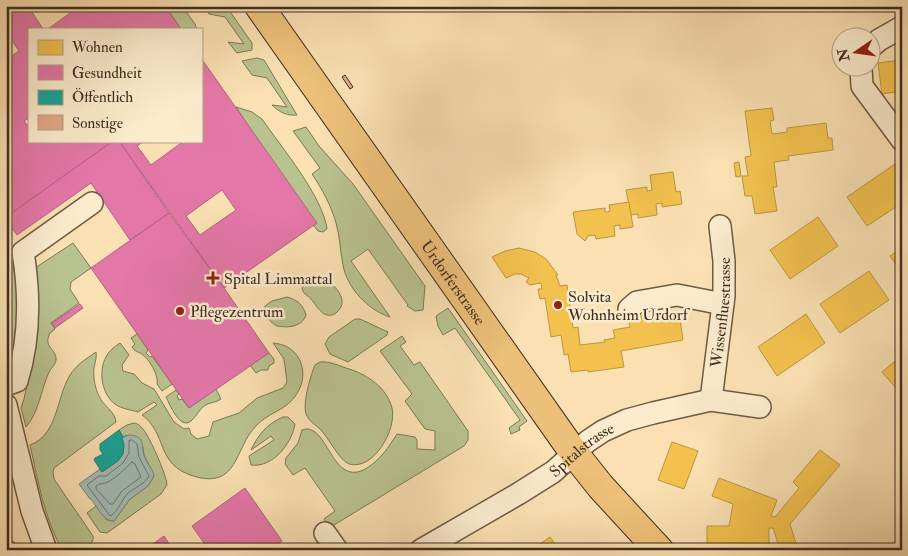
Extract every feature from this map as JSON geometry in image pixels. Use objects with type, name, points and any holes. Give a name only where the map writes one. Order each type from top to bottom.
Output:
[{"type":"main road","name":"Urdorferstrasse","points":[[259,6],[574,453],[600,487],[659,550]]},
{"type":"street","points":[[880,39],[902,27]]},
{"type":"street","points":[[862,78],[862,86],[902,140]]},
{"type":"street","points":[[6,385],[17,381],[24,358],[28,327],[26,270],[23,252],[92,203]]},
{"type":"street","name":"Wissenfluestrasse","points":[[712,400],[723,304],[724,261],[720,226]]},
{"type":"street","points":[[629,309],[637,302],[677,295],[723,304]]},
{"type":"street","name":"Spitalstrasse","points":[[421,550],[553,472],[602,431],[627,420],[712,400],[760,407]]},
{"type":"street","points":[[6,404],[32,511],[46,550]]},
{"type":"green space","points":[[165,6],[182,6],[197,28],[180,28]]},
{"type":"green space","points":[[204,6],[226,6],[252,43],[252,50],[237,53],[228,42],[244,44],[225,17],[209,14]]},
{"type":"green space","points":[[257,58],[264,60],[297,115],[290,115],[277,110],[272,105],[287,107],[267,78],[252,75],[242,61]]},
{"type":"green space","points":[[236,107],[252,112],[262,119],[290,158],[318,202],[327,229],[323,232],[318,231],[313,225]]},
{"type":"green space","points":[[306,127],[319,146],[353,184],[425,286],[423,310],[415,311],[407,306],[368,249],[351,261],[390,317],[367,304],[354,290],[345,274],[334,216],[326,197],[312,174],[320,168],[293,131]]},
{"type":"green space","points":[[73,243],[91,268],[71,282],[70,289],[79,303],[51,323],[55,329],[50,333],[48,341],[56,360],[46,379],[34,415],[26,427],[21,408],[34,350],[35,268]]},
{"type":"green space","points":[[6,249],[15,277],[18,306],[14,351],[12,365],[10,366],[6,354]]},
{"type":"green space","points":[[312,276],[325,280],[337,289],[341,295],[341,307],[336,313],[332,315],[324,314],[303,291],[303,283]]},
{"type":"green space","points":[[287,297],[300,303],[306,315],[301,322],[294,326],[277,326],[268,318],[265,306],[272,301]]},
{"type":"green space","points":[[448,308],[527,421],[519,427],[520,430],[511,434],[509,428],[520,420],[455,328],[443,335],[438,326],[436,316]]},
{"type":"green space","points":[[355,319],[360,319],[388,332],[387,335],[348,362],[330,354],[325,344],[329,337]]},
{"type":"green space","points":[[137,334],[148,350],[146,353],[150,357],[152,356],[172,384],[162,391],[157,384],[155,372],[150,363],[145,356],[135,351],[132,347],[135,344],[131,338]]},
{"type":"green space","points":[[402,336],[406,342],[400,346],[414,365],[420,362],[468,431],[468,440],[464,446],[329,528],[324,519],[335,511],[305,468],[293,475],[285,464],[286,458],[298,443],[302,430],[311,430],[318,435],[337,463],[345,470],[355,472],[367,468],[376,461],[397,434],[415,437],[417,449],[435,450],[435,431],[425,429],[405,401],[412,394],[380,351]]},
{"type":"green space","points":[[120,343],[129,355],[122,365],[123,371],[134,374],[142,383],[154,389],[174,422],[184,429],[189,428],[191,434],[197,439],[209,436],[213,422],[239,413],[257,398],[283,388],[287,382],[284,359],[273,343],[281,344],[296,354],[301,364],[303,378],[298,391],[290,402],[256,426],[227,472],[219,477],[208,479],[181,471],[167,456],[156,431],[142,415],[157,405],[154,402],[138,412],[118,406],[107,395],[104,389],[102,369],[106,357]]},
{"type":"green space","points":[[96,352],[94,375],[96,390],[116,422],[54,468],[54,479],[93,536],[93,541],[87,547],[77,550],[62,550],[46,512],[30,445],[39,440],[51,425],[65,384],[72,371]]},
{"type":"green space","points":[[269,353],[274,359],[274,363],[269,366],[268,370],[261,370],[256,373],[250,365]]},
{"type":"green space","points":[[320,362],[335,364],[363,375],[376,383],[386,394],[392,408],[391,427],[382,446],[367,461],[358,464],[345,462],[320,429],[311,422],[305,412],[307,390],[311,376],[315,365]]},
{"type":"green space","points":[[216,389],[221,399],[204,406],[187,423],[179,419],[166,397],[176,390],[179,394],[177,396],[179,400],[182,399],[189,408]]},
{"type":"green space","points":[[283,417],[288,417],[295,424],[286,446],[267,463],[251,465],[249,456],[274,440],[271,436],[251,450],[257,439],[264,430]]},
{"type":"green space","points":[[134,423],[139,425],[148,437],[161,464],[167,485],[161,494],[107,533],[100,532],[87,513],[96,506],[107,520],[114,521],[130,499],[148,486],[154,476],[144,455],[143,447],[126,435],[123,437],[119,430]]},
{"type":"water","points":[[129,435],[138,437],[141,440],[145,458],[154,476],[148,486],[130,499],[114,521],[110,521],[101,513],[79,484],[100,469],[102,472],[116,462],[124,450],[122,438]]},
{"type":"building: Wohnen","points":[[312,6],[328,6],[320,10]]},
{"type":"building: Wohnen","points":[[901,60],[902,91],[882,94],[880,63]]},
{"type":"building: Wohnen","points":[[772,108],[774,120],[770,121],[772,134],[787,132],[787,128],[826,123],[828,138],[832,138],[833,150],[788,156],[789,160],[774,162],[777,187],[773,187],[777,211],[755,214],[752,196],[745,196],[742,176],[748,176],[745,157],[751,156],[745,111]]},
{"type":"building: Wohnen","points":[[739,162],[741,176],[736,177],[734,163]]},
{"type":"building: Wohnen","points":[[895,164],[902,174],[902,203],[867,226],[847,197]]},
{"type":"building: Wohnen","points":[[673,172],[676,192],[680,191],[682,204],[662,207],[662,203],[656,204],[657,215],[638,218],[638,214],[631,215],[626,190],[647,187],[647,191],[652,190],[650,175]]},
{"type":"building: Wohnen","points":[[629,202],[633,227],[620,229],[620,225],[614,226],[615,236],[596,239],[595,235],[588,236],[585,241],[577,234],[573,212],[605,208],[605,212],[607,212],[610,211],[609,205]]},
{"type":"building: Wohnen","points":[[818,217],[838,246],[790,279],[770,250]]},
{"type":"building: Wohnen","name":"Solvita Wohnheim Urdorf","points":[[519,248],[535,252],[546,259],[558,275],[556,275],[560,286],[567,285],[573,328],[578,327],[580,345],[605,342],[604,340],[615,338],[613,330],[630,327],[628,317],[641,315],[642,320],[647,319],[647,317],[679,312],[683,340],[621,351],[624,367],[588,372],[588,370],[571,372],[568,354],[564,355],[561,335],[551,337],[545,298],[540,299],[538,289],[542,289],[541,283],[530,285],[526,282],[529,278],[521,274],[515,274],[506,278],[492,257],[505,251]]},
{"type":"building: Wohnen","points":[[902,248],[902,273],[890,256]]},
{"type":"building: Wohnen","points":[[869,271],[889,300],[840,333],[820,304]]},
{"type":"building: Wohnen","points":[[806,314],[825,343],[777,376],[758,347]]},
{"type":"building: Wohnen","points":[[902,352],[902,395],[882,372],[900,357],[898,355]]},
{"type":"building: Wohnen","points":[[672,442],[698,451],[684,489],[658,480]]},
{"type":"building: Wohnen","points":[[820,450],[840,465],[790,524],[798,550],[780,550],[773,528],[769,528],[769,545],[707,545],[707,526],[729,526],[733,504],[712,496],[719,478],[777,500],[771,516],[775,517],[799,488],[793,482]]},
{"type":"building: Wohnen","points":[[550,537],[559,550],[532,550],[536,547]]},
{"type":"building: Gesundheit","points":[[6,6],[28,6],[42,28],[28,28],[28,119],[24,121],[28,127],[28,142],[112,142],[6,217],[6,60],[19,51],[6,32]]},
{"type":"building: Gesundheit","points":[[80,6],[165,6],[180,28],[49,28]]},
{"type":"building: Gesundheit","points":[[202,59],[317,223],[224,288],[120,142],[143,142],[137,146],[151,165],[183,142],[202,142]],"holes":[[[222,190],[236,210],[200,235],[186,216]]]},
{"type":"building: Gesundheit","points":[[112,142],[120,142],[169,213],[130,240],[91,183],[17,235],[6,220],[6,217]]},
{"type":"building: Gesundheit","name":"Pflegezentrum","points":[[169,213],[269,353],[189,408],[91,268]]},
{"type":"building: Gesundheit","points":[[80,304],[83,308],[55,328],[52,323]]},
{"type":"building: Gesundheit","points":[[245,488],[282,541],[270,550],[209,550],[192,526]]},
{"type":"building: Gesundheit","points":[[164,536],[173,550],[145,550]]},
{"type":"building: Öffentlich","points":[[119,430],[123,437],[123,454],[118,461],[102,472],[94,460],[103,454],[100,450],[100,444]]},
{"type":"building: Sonstige","points":[[345,75],[353,87],[350,89],[342,77]]},
{"type":"tram line","points":[[6,533],[20,550]]},
{"type":"tram line","points":[[6,545],[10,550]]},
{"type":"place","name":"Spital Limmattal","points":[[213,278]]},
{"type":"place","name":"Solvita Wohnheim Urdorf","points":[[558,305]]},
{"type":"place","name":"Pflegezentrum","points":[[180,311]]}]
